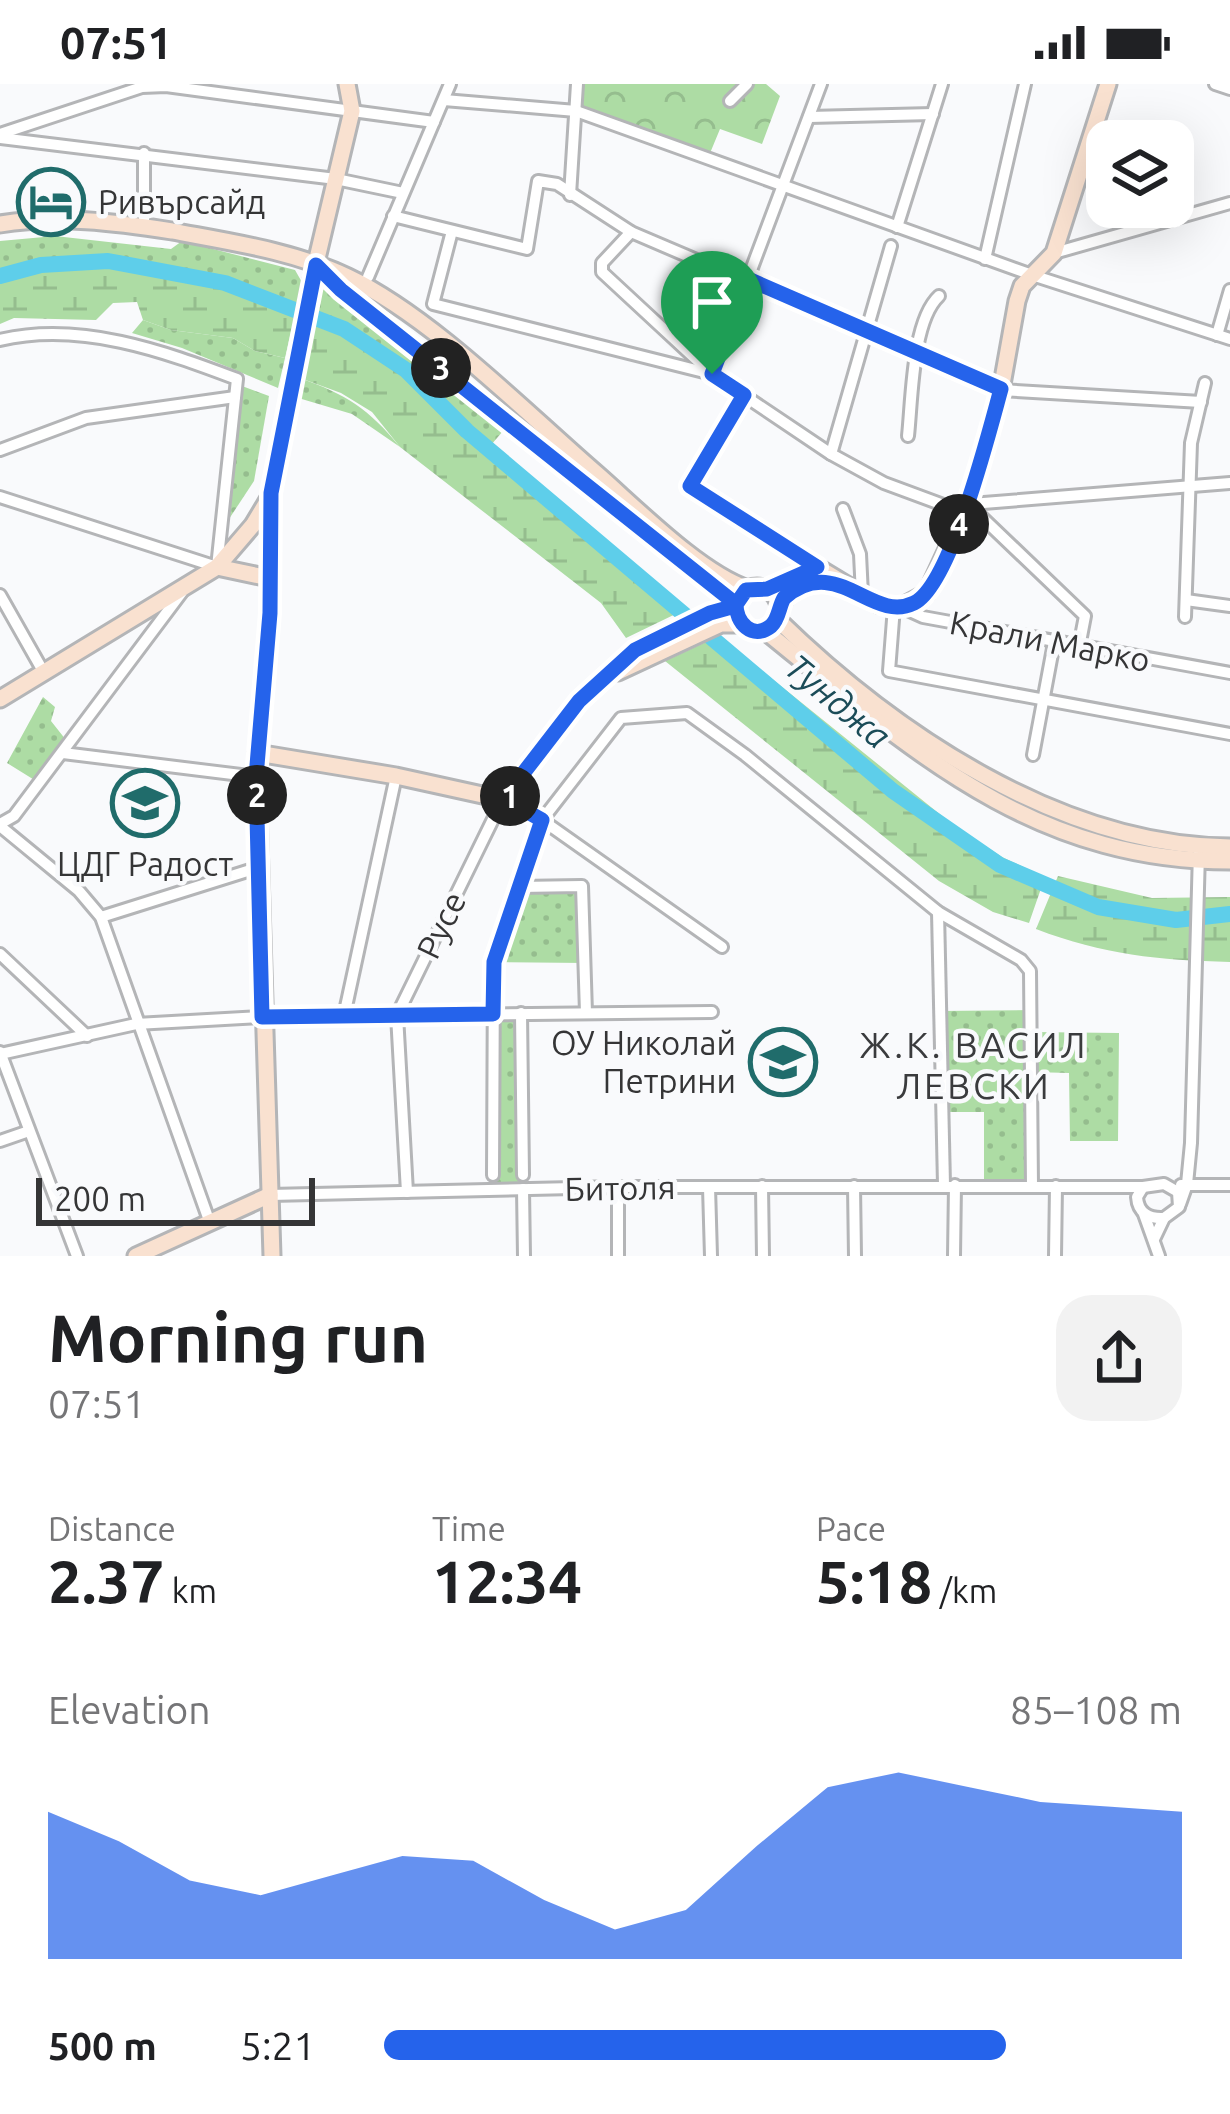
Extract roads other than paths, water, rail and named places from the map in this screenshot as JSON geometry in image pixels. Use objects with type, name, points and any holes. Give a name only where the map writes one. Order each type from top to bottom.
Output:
[{"type":"street","points":[[272,1256],[256,777],[271,493],[310,288],[352,111],[347,84]]},
{"type":"street","points":[[368,277],[451,84]]},
{"type":"street","points":[[570,195],[577,84]]},
{"type":"street","points":[[730,101],[747,84]]},
{"type":"street","points":[[712,374],[821,84]]},
{"type":"street","points":[[897,227],[942,84]]},
{"type":"street","points":[[985,259],[1025,84]]},
{"type":"street","points":[[1054,253],[1108,84]]},
{"type":"street","points":[[1215,84],[1230,89]]},
{"type":"street","points":[[0,136],[140,86],[166,85],[434,122]]},
{"type":"street","points":[[444,100],[575,111],[985,259],[1224,337],[1230,290]]},
{"type":"street","points":[[809,117],[933,114]]},
{"type":"street","points":[[0,136],[336,179],[403,194]]},
{"type":"street","points":[[144,153],[144,226]]},
{"type":"street","points":[[393,216],[526,249],[538,181],[557,184],[631,232],[1001,389],[1201,402]]},
{"type":"street","points":[[1230,203],[1054,253],[1031,275],[1016,301],[1001,389],[968,504],[927,593],[897,607],[889,670],[1230,734]]},
{"type":"street","points":[[0,224],[75,219],[144,226],[230,242],[349,277],[426,327],[726,580],[748,589],[767,589],[818,568]]},
{"type":"street","points":[[452,230],[433,304],[712,374]]},
{"type":"street","points":[[631,232],[602,263],[602,272],[712,374],[831,454],[884,482],[946,506],[1230,483]]},
{"type":"street","points":[[831,454],[891,246]]},
{"type":"street","points":[[316,265],[341,290],[736,605],[741,623]]},
{"type":"street","points":[[908,436],[921,327],[928,306],[939,296]]},
{"type":"street","points":[[0,354],[4,339],[45,334],[92,336],[173,355],[237,380],[217,567]]},
{"type":"street","points":[[1185,617],[1191,443],[1205,383]]},
{"type":"street","name":"Крали Марко","points":[[744,395],[690,486],[862,595],[923,617],[1230,674]]},
{"type":"street","points":[[0,450],[86,418],[236,397]]},
{"type":"street","points":[[0,699],[217,567],[254,525],[271,493]]},
{"type":"street","points":[[0,496],[217,567],[269,578]]},
{"type":"street","points":[[968,504],[1085,616],[1079,647]]},
{"type":"street","points":[[843,509],[860,554],[862,595]]},
{"type":"street","points":[[714,616],[754,631],[773,618],[792,590],[818,568]]},
{"type":"street","points":[[792,590],[823,583],[845,585]]},
{"type":"street","points":[[710,584],[714,616]]},
{"type":"street","points":[[184,589],[14,816],[0,825],[79,891],[101,917],[210,1223]]},
{"type":"street","points":[[714,616],[736,605],[748,589]]},
{"type":"street","points":[[767,589],[773,618],[815,655],[919,734],[1003,787],[1071,818],[1230,861]]},
{"type":"street","points":[[0,595],[43,671]]},
{"type":"street","points":[[1186,600],[1230,606]]},
{"type":"street","name":"Русе","points":[[407,1192],[397,1015],[503,800],[599,680],[714,616]]},
{"type":"street","points":[[1034,755],[1054,643]]},
{"type":"street","points":[[494,1175],[494,962],[542,820],[621,718],[687,713],[938,912],[1022,960],[1030,971],[1032,1186]]},
{"type":"street","points":[[63,753],[256,777]]},
{"type":"street","points":[[257,753],[503,800],[542,820],[722,947]]},
{"type":"street","points":[[344,1016],[396,776]]},
{"type":"street","points":[[1199,854],[1230,847]]},
{"type":"street","points":[[1154,1239],[1165,1218],[1179,1207],[1187,1184],[1199,854]]},
{"type":"street","points":[[101,917],[260,867]]},
{"type":"street","points":[[519,887],[582,886],[586,1013]]},
{"type":"street","points":[[938,912],[954,1256]]},
{"type":"street","points":[[0,954],[88,1036]]},
{"type":"street","points":[[76,1256],[0,1054],[136,1024],[262,1017],[712,1012]]},
{"type":"street","points":[[521,1013],[523,1175]]},
{"type":"street","points":[[0,1141],[29,1131]]},
{"type":"street","points":[[1159,1256],[1141,1208],[1143,1187],[1230,1185]]},
{"type":"street","points":[[762,1186],[763,1256]]},
{"type":"street","points":[[854,1186],[855,1256]]},
{"type":"street","points":[[1055,1256],[1056,1186]]},
{"type":"street","points":[[1172,1186],[1178,1192],[1179,1207]]},
{"type":"street","points":[[618,1187],[618,1256]]},
{"type":"street","name":"Битоля","points":[[136,1256],[270,1195],[618,1187],[1143,1187]]},
{"type":"street","points":[[709,1187],[711,1256]]},
{"type":"street","points":[[1118,1187],[1141,1208],[1165,1218]]},
{"type":"street","points":[[524,1190],[524,1256]]},
{"type":"waterway","name":"Тунджа","points":[[0,276],[41,265],[108,261],[225,283],[344,329],[406,370],[467,431],[893,791],[1000,865],[1098,907],[1176,920],[1230,914]]},
{"type":"place","name":"Ривърсайд","points":[[51,202]]},
{"type":"place","name":"ЦДГ Радост","points":[[145,803]]},
{"type":"place","name":"ОУ Николай Петрини","points":[[783,1062]]},
{"type":"district","name":"Ж.К. ВАСИЛ ЛЕВСКИ","points":[[974,1066]]}]
